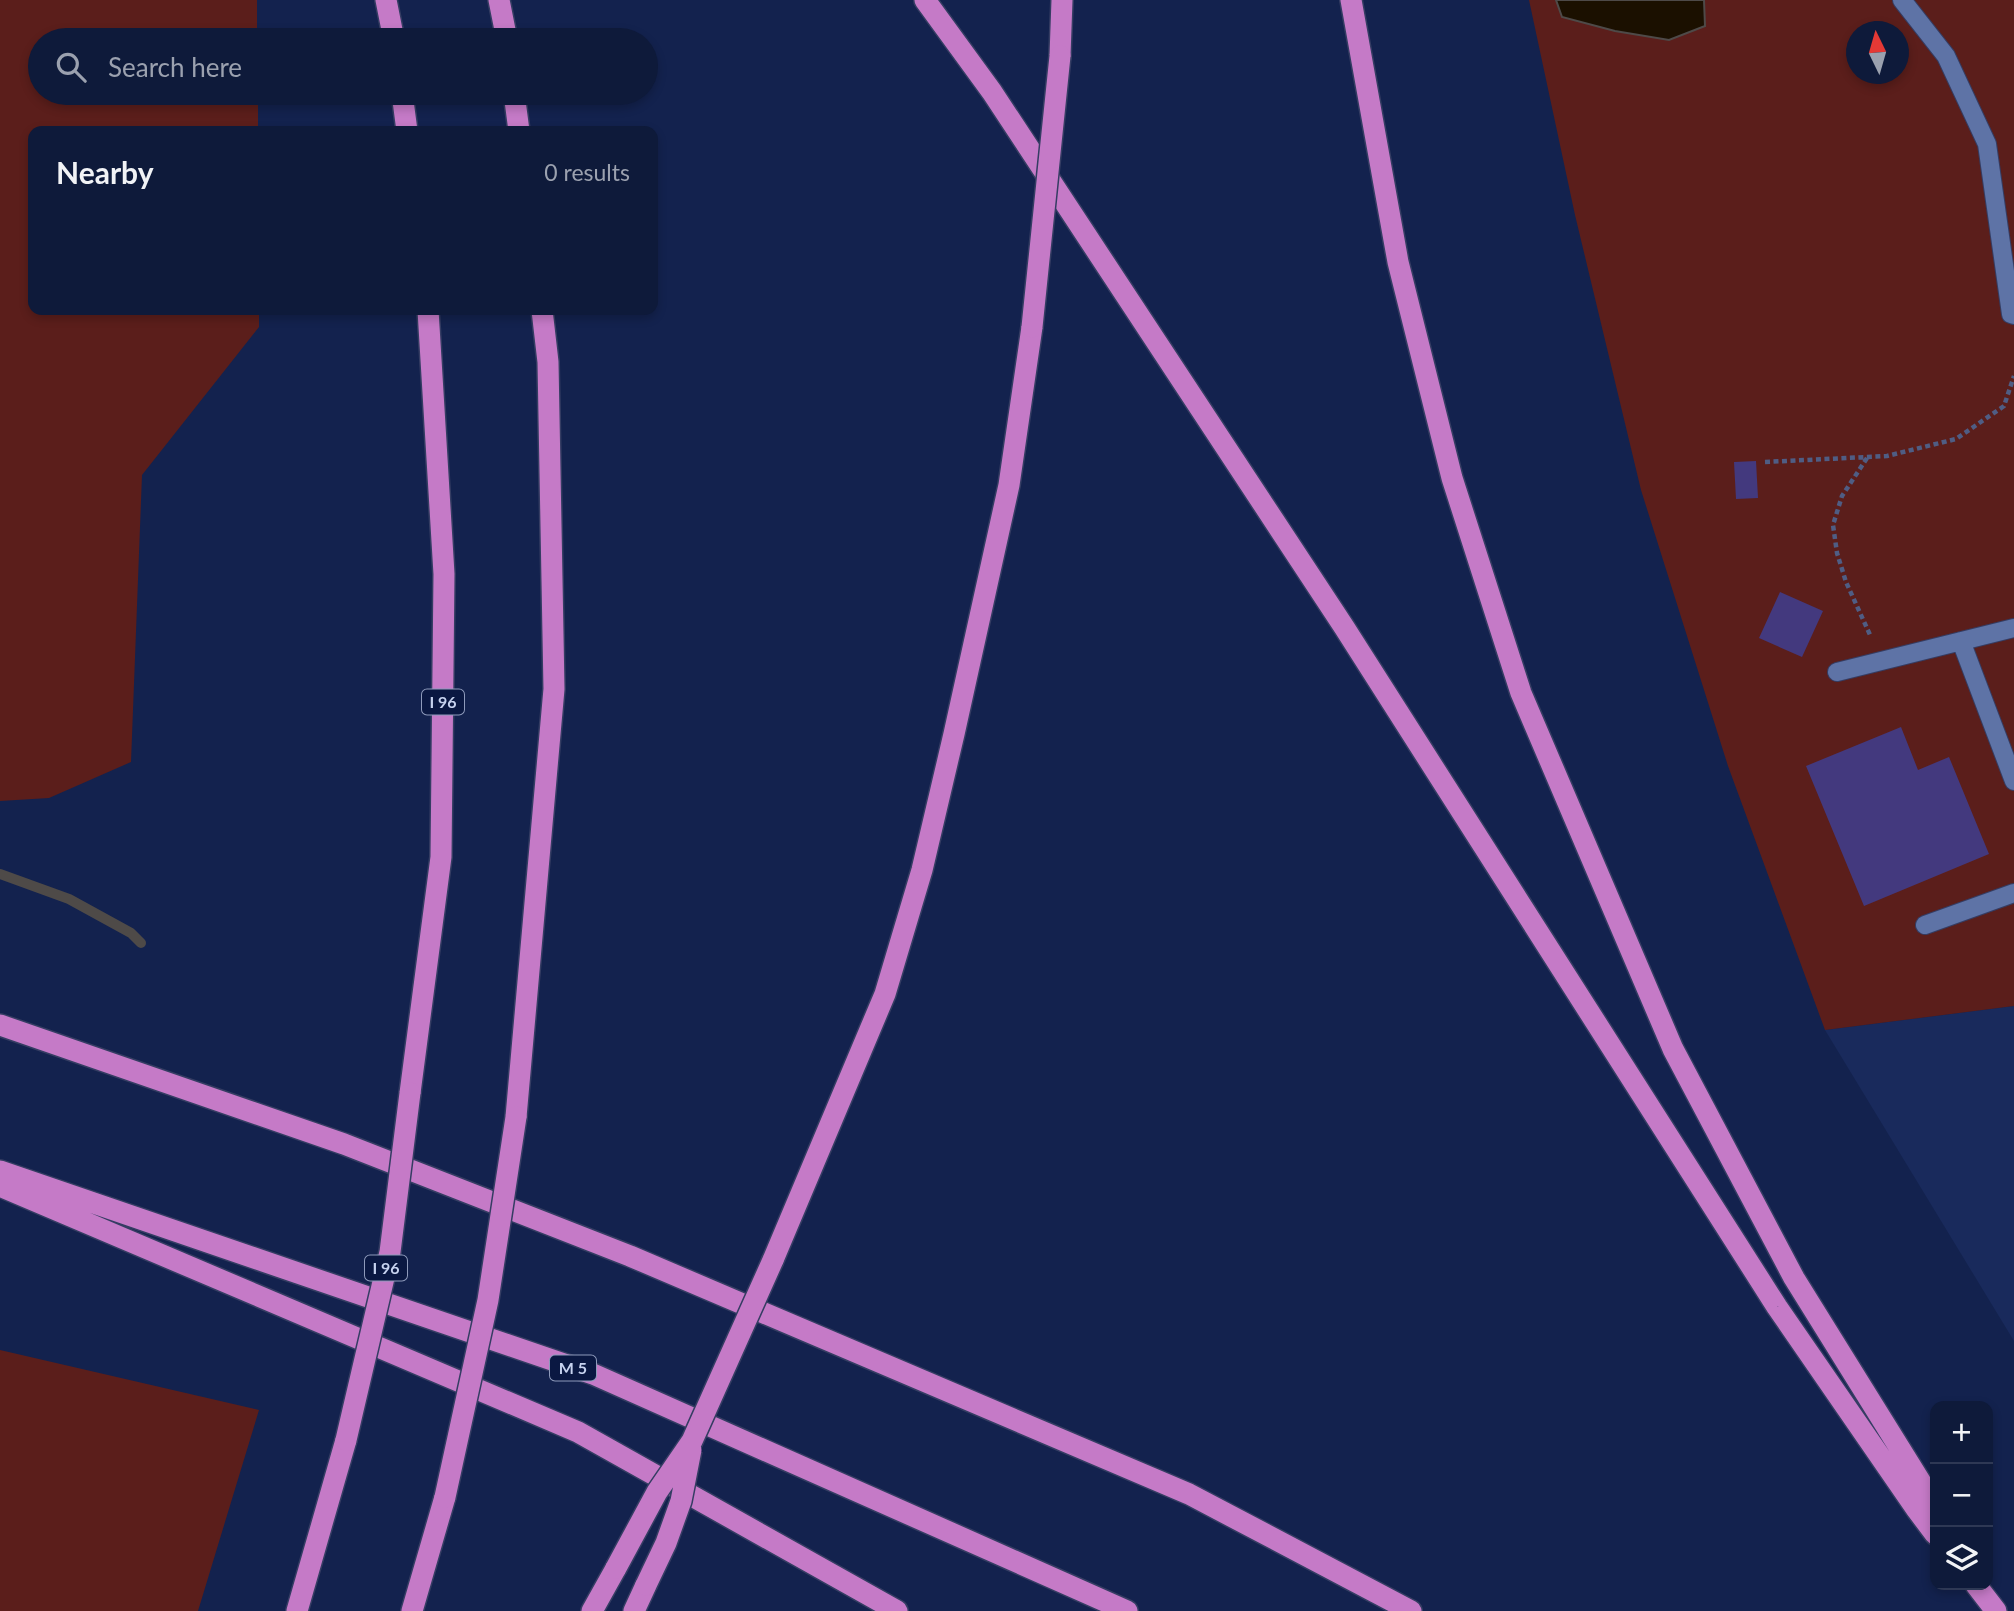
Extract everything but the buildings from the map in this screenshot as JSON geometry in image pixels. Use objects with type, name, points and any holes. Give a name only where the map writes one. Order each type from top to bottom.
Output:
[{"type":"highway","points":[[386,0],[392,28]]},
{"type":"highway","points":[[499,0],[505,28]]},
{"type":"highway","points":[[925,0],[992,92],[1337,615],[1777,1307],[1930,1527]]},
{"type":"highway","points":[[592,1611],[657,1492],[692,1441],[885,994],[922,870],[1009,485],[1032,327],[1060,57],[1062,0]]},
{"type":"highway","points":[[1351,0],[1398,262],[1452,478],[1521,694],[1673,1049],[1794,1278],[1930,1497]]},
{"type":"highway","points":[[404,105],[406,126]]},
{"type":"highway","points":[[516,105],[518,126]]},
{"type":"highway","name":"I 96","points":[[297,1611],[346,1440],[390,1252],[441,857],[444,574],[428,315]]},
{"type":"highway","points":[[412,1611],[445,1497],[488,1300],[516,1117],[554,689],[548,362],[543,315]]},
{"type":"highway","points":[[0,1025],[344,1144],[630,1256],[1189,1494],[1411,1611]]},
{"type":"highway","name":"M 5","points":[[0,1171],[593,1374],[1128,1611]]},
{"type":"highway","points":[[0,1186],[578,1432],[897,1611]]},
{"type":"highway","points":[[634,1611],[666,1543],[681,1501],[692,1441]]},
{"type":"highway","points":[[1980,1590],[1996,1611]]},
{"type":"highway","points":[[1990,1590],[2004,1611]]},
{"type":"lane","points":[[1902,0],[1946,56],[1987,144],[2011,314],[2014,315]]},
{"type":"lane","points":[[1837,672],[2014,628]]},
{"type":"lane","points":[[1961,641],[2014,782]]},
{"type":"lane","points":[[1925,925],[2014,893]]},
{"type":"path","points":[[1765,462],[1887,456],[1956,439],[2004,406],[2014,376]]},
{"type":"path","points":[[1867,458],[1842,496],[1833,525],[1837,553],[1846,582],[1882,661]]},
{"type":"shaded area","points":[[0,0],[257,0],[257,28],[28,28],[28,105],[258,105],[258,126],[28,126],[28,315],[259,315],[259,327],[142,475],[131,762],[49,798],[0,801]]},
{"type":"shaded area","points":[[1529,0],[2014,0],[2014,1006],[1825,1030],[1728,766],[1641,490],[1575,215]]},
{"type":"shaded area","points":[[1556,0],[1704,0],[1705,26],[1669,40],[1615,31],[1562,17]]},
{"type":"shaded area","points":[[2014,1006],[2014,1341],[1825,1030]]},
{"type":"shaded area","points":[[0,1350],[259,1410],[198,1611],[0,1611]]},
{"type":"waterway","points":[[0,874],[69,899],[131,933],[141,943]]}]
